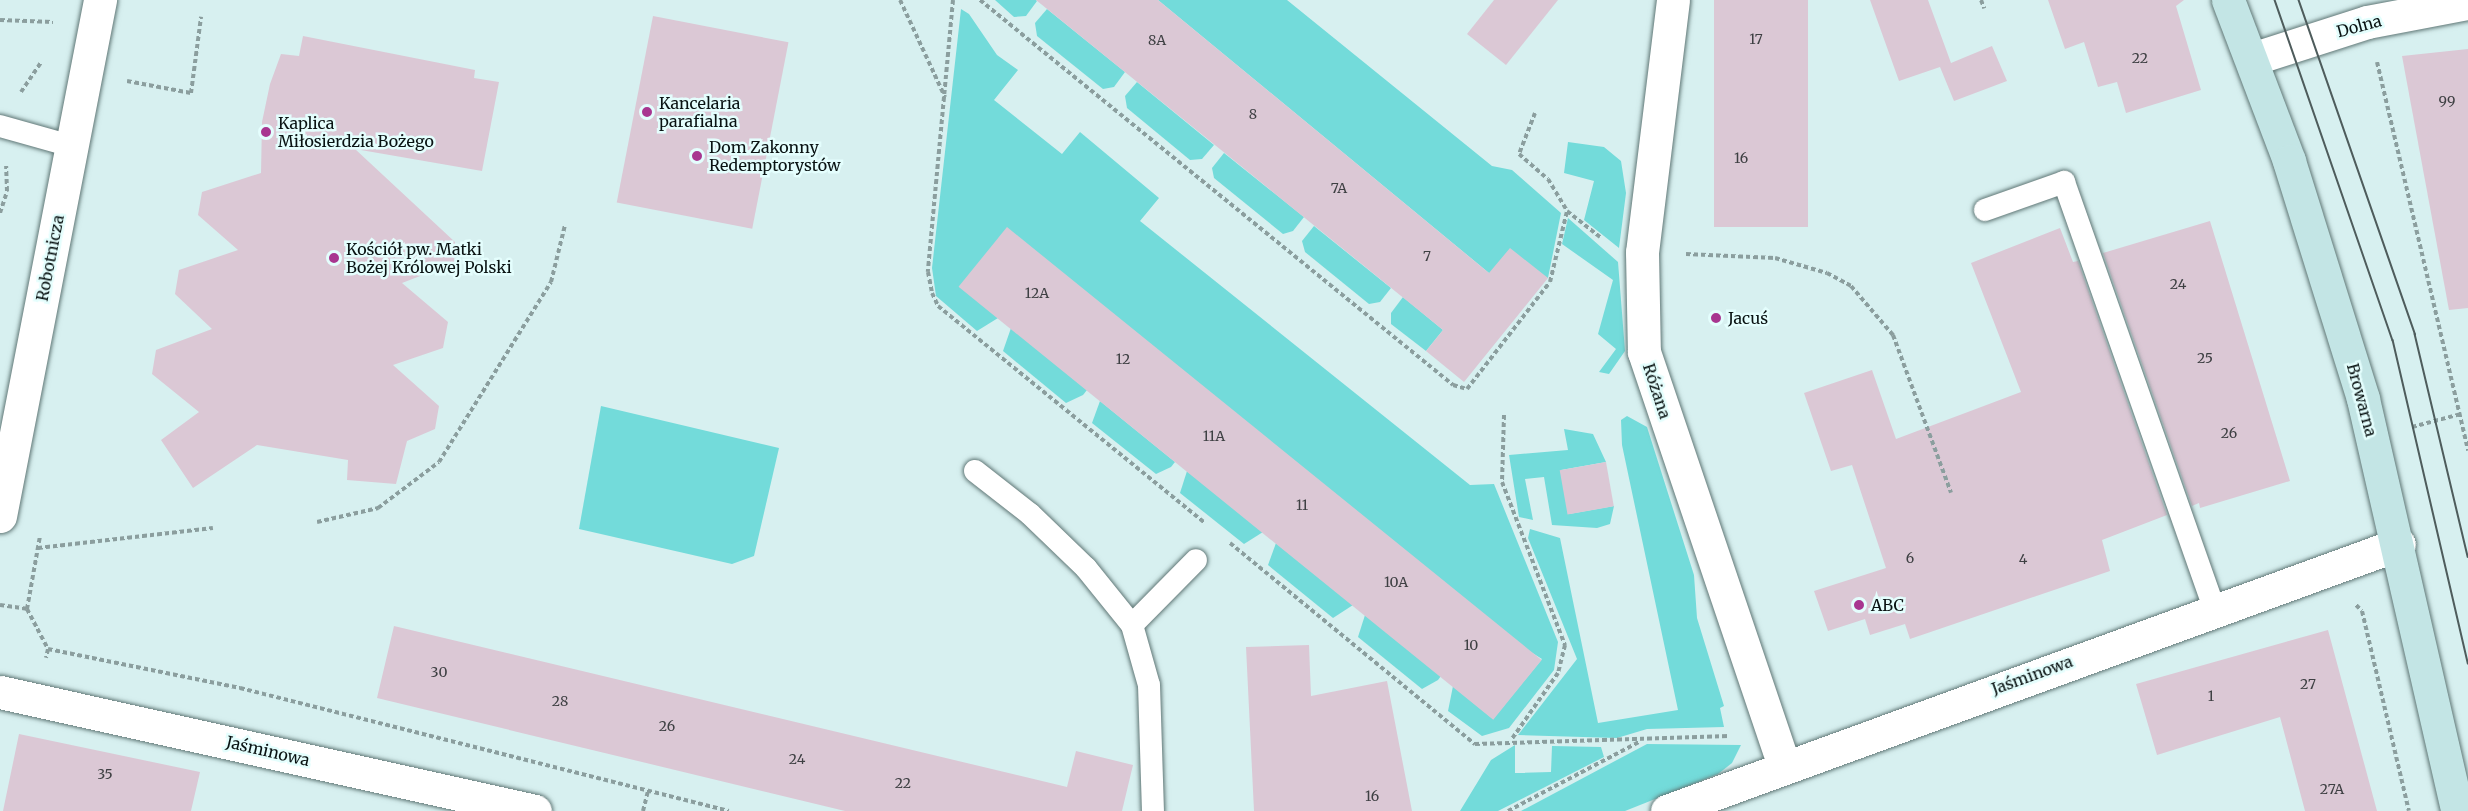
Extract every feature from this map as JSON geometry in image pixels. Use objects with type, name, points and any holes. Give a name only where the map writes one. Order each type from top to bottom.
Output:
[{"type":"main road","name":"Browarna","points":[[2228,0],[2252,59],[2326,272],[2399,544],[2457,811]]},
{"type":"street","name":"Robotnicza","points":[[0,516],[100,0]]},
{"type":"street","name":"Różana","points":[[1673,0],[1642,252],[1642,327],[1650,375],[1784,765]]},
{"type":"street","name":"Dolna","points":[[2252,59],[2367,22],[2468,3]]},
{"type":"street","name":"Jaśminowa","points":[[1667,811],[1784,765],[2399,544]]},
{"type":"street","name":"Jaśminowa","points":[[0,692],[535,811]]},
{"type":"lane","points":[[0,126],[71,147]]},
{"type":"lane","points":[[1985,210],[2064,182],[2214,609]]},
{"type":"lane","points":[[975,471],[1030,514],[1086,568],[1132,625],[1149,685],[1153,811]]},
{"type":"lane","points":[[1132,625],[1196,560]]},
{"type":"path","points":[[900,0],[945,99]]},
{"type":"path","points":[[953,0],[928,272],[938,306],[1209,526]]},
{"type":"path","points":[[980,0],[1453,385],[1467,388],[1551,282],[1567,211]]},
{"type":"path","points":[[1981,0],[1984,8]]},
{"type":"path","points":[[123,80],[192,93],[201,17]]},
{"type":"path","points":[[0,20],[55,23]]},
{"type":"path","points":[[2367,22],[2468,450]]},
{"type":"path","points":[[1535,113],[1519,154],[1548,179],[1567,211],[1619,252],[1775,258],[1819,270],[1851,286],[1893,335],[1951,494]]},
{"type":"path","points":[[317,522],[378,508],[439,462],[550,282],[565,225]]},
{"type":"path","points":[[1504,416],[1502,482],[1565,645],[1558,673],[1510,740]]},
{"type":"path","points":[[38,548],[213,528]]},
{"type":"path","points":[[1227,541],[1475,744],[1510,740],[1640,741],[1740,735]]},
{"type":"path","points":[[2351,594],[2362,611],[2409,811]]},
{"type":"path","points":[[48,649],[240,688],[729,811]]},
{"type":"path","points":[[1508,811],[1640,741]]},
{"type":"path","points":[[644,811],[648,791]]},
{"type":"shaded area","points":[[995,0],[1037,1],[1026,16],[1014,17]]},
{"type":"shaded area","points":[[1158,0],[1287,0],[1492,166],[1512,170],[1561,213],[1548,278],[1489,273]]},
{"type":"shaded area","points":[[961,9],[969,14],[997,55],[1018,70],[994,100],[1062,154],[1080,132],[1159,198],[1140,221],[1470,485],[1494,484],[1558,642],[1554,670],[1509,728],[1482,736],[1448,711],[1453,686],[1493,719],[1542,659],[998,318],[977,331],[936,296],[932,268]]},
{"type":"shaded area","points":[[1047,9],[1125,72],[1114,87],[1103,89],[1037,36],[1035,23]]},
{"type":"shaded area","points":[[1137,82],[1214,145],[1202,159],[1190,160],[1127,108],[1125,96]]},
{"type":"shaded area","points":[[1568,142],[1604,147],[1621,161],[1626,193],[1619,248],[1584,220],[1594,181],[1564,173]]},
{"type":"shaded area","points":[[1224,153],[1304,217],[1293,231],[1283,234],[1214,178],[1212,168]]},
{"type":"shaded area","points":[[1568,218],[1618,262],[1625,351],[1609,374],[1599,372],[1616,349],[1598,334],[1613,280],[1562,244]]},
{"type":"shaded area","points":[[1314,226],[1391,288],[1380,302],[1369,304],[1305,252],[1302,241]]},
{"type":"shaded area","points":[[1403,297],[1443,330],[1426,351],[1391,324],[1391,313]]},
{"type":"shaded area","points":[[1011,328],[1087,390],[1083,395],[1066,403],[1003,351]]},
{"type":"shaded area","points":[[1100,401],[1175,462],[1171,467],[1156,474],[1092,423]]},
{"type":"shaded area","points":[[601,406],[779,448],[754,556],[732,564],[579,529]]},
{"type":"shaded area","points":[[1627,416],[1647,427],[1694,575],[1697,618],[1724,706],[1720,708],[1724,727],[1647,729],[1617,738],[1518,735],[1577,659],[1528,538],[1530,529],[1560,538],[1598,723],[1678,710],[1622,445],[1621,420]]},
{"type":"shaded area","points":[[1564,429],[1593,434],[1606,462],[1561,470],[1569,514],[1614,506],[1610,524],[1597,528],[1552,525],[1544,477],[1525,479],[1533,520],[1519,517],[1509,455],[1568,450]]},
{"type":"shaded area","points":[[1187,471],[1263,532],[1244,544],[1180,493]]},
{"type":"shaded area","points":[[1276,543],[1353,605],[1333,618],[1268,565]]},
{"type":"shaded area","points":[[1365,615],[1441,676],[1438,680],[1422,689],[1358,637]]},
{"type":"shaded area","points":[[1647,744],[1741,745],[1732,763],[1718,774],[1625,811],[1521,811]]},
{"type":"shaded area","points":[[1515,745],[1515,773],[1551,772],[1552,746],[1601,747],[1604,757],[1498,811],[1460,811],[1491,760]]},
{"type":"building","points":[[1036,0],[1158,0],[1489,273],[1510,248],[1548,278],[1464,382],[1426,351],[1443,330]]},
{"type":"building","points":[[1494,0],[1558,0],[1506,65],[1467,34]]},
{"type":"building","points":[[1714,0],[1808,0],[1808,227],[1714,227]]},
{"type":"building","points":[[1870,0],[1928,0],[1951,63],[1992,46],[2007,81],[1954,101],[1940,67],[1899,81]]},
{"type":"building","points":[[2048,0],[2184,0],[2176,6],[2201,90],[2126,113],[2117,82],[2098,87],[2084,42],[2065,49]]},
{"type":"building","name":"Dom Zakonny Redemptorystów","points":[[653,16],[788,42],[752,229],[617,203]]},
{"type":"building","name":"Kościół pw. Matki Bożej Królowej Polski","points":[[303,36],[475,70],[474,78],[499,82],[482,171],[355,149],[455,242],[454,263],[402,283],[448,322],[443,348],[393,365],[439,406],[435,429],[407,441],[396,484],[347,480],[348,460],[257,445],[193,488],[161,440],[199,412],[152,374],[156,350],[212,329],[175,294],[179,270],[238,250],[198,215],[202,192],[261,173],[262,122],[270,84],[281,54],[299,56]]},
{"type":"building","points":[[2468,49],[2468,308],[2449,310],[2402,56]]},
{"type":"building","points":[[2210,221],[2290,481],[2200,508],[2199,503],[2192,506],[2103,253]]},
{"type":"building","points":[[1007,227],[1542,660],[1493,720],[959,287]]},
{"type":"building","points":[[2060,228],[2073,262],[2078,261],[2167,515],[2102,540],[2110,571],[1910,639],[1905,624],[1870,635],[1865,619],[1828,631],[1814,591],[1886,568],[1852,465],[1831,471],[1804,393],[1872,370],[1896,439],[2021,392],[1971,263]]},
{"type":"building","points":[[1606,462],[1614,506],[1568,514],[1560,470]]},
{"type":"building","points":[[394,626],[1067,787],[1076,751],[1133,765],[1122,811],[845,811],[377,698]]},
{"type":"building","points":[[2328,630],[2377,811],[2305,811],[2280,717],[2157,755],[2136,684]]},
{"type":"building","points":[[1309,645],[1311,696],[1387,681],[1412,811],[1254,811],[1246,647]]},
{"type":"building","points":[[19,734],[200,772],[191,811],[3,811]]},
{"type":"tram line","points":[[2275,0],[2393,340],[2468,663]]},
{"type":"tram line","points":[[2299,0],[2415,334],[2468,557]]},
{"type":"place","name":"Kancelaria parafialna","points":[[647,112]]},
{"type":"place","name":"Kaplica Miłosierdzia Bożego","points":[[266,132]]},
{"type":"place","name":"Dom Zakonny Redemptorystów","points":[[697,156]]},
{"type":"place","name":"Kościół pw. Matki Bożej Królowej Polski","points":[[334,258]]},
{"type":"place","name":"Jacuś","points":[[1716,318]]},
{"type":"place","name":"ABC","points":[[1859,605]]}]
